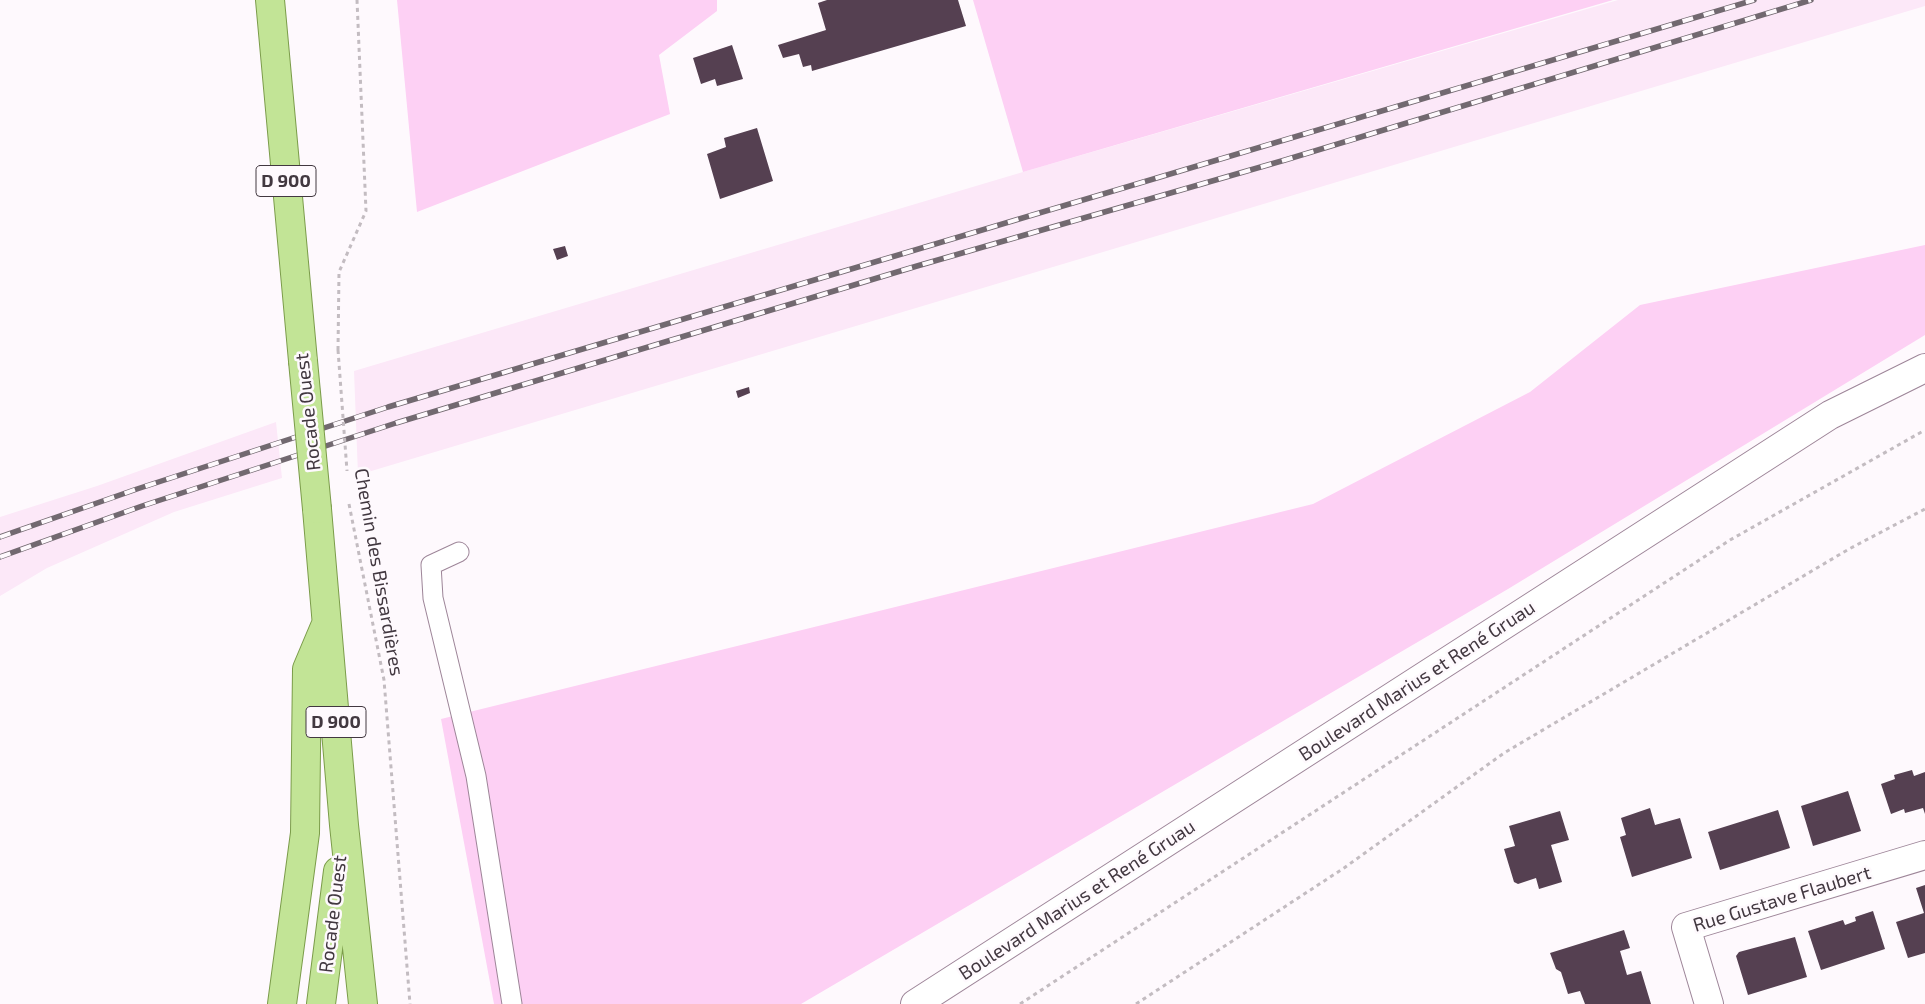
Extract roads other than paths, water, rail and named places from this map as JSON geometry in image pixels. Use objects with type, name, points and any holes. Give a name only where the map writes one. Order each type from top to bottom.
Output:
[{"type":"main road","name":"Rocade Ouest","points":[[270,0],[328,620],[344,825],[363,1004]]},
{"type":"main road","name":"Boulevard Marius et René Gruau","points":[[915,1004],[1830,414],[1925,368]]},
{"type":"main road","points":[[282,1004],[305,833],[307,669],[328,620]]},
{"type":"main road","name":"Rocade Ouest","points":[[322,1004],[344,825]]},
{"type":"main road","name":"Rue Gustave Flaubert","points":[[1709,1004],[1686,927],[1925,855]]},
{"type":"lane","points":[[460,552],[431,564],[433,598],[476,776],[512,1004]]},
{"type":"railway","points":[[0,537],[137,489],[388,407],[1754,0]]},
{"type":"railway","points":[[0,557],[142,506],[396,423],[917,266],[1285,160],[1811,0]]}]
